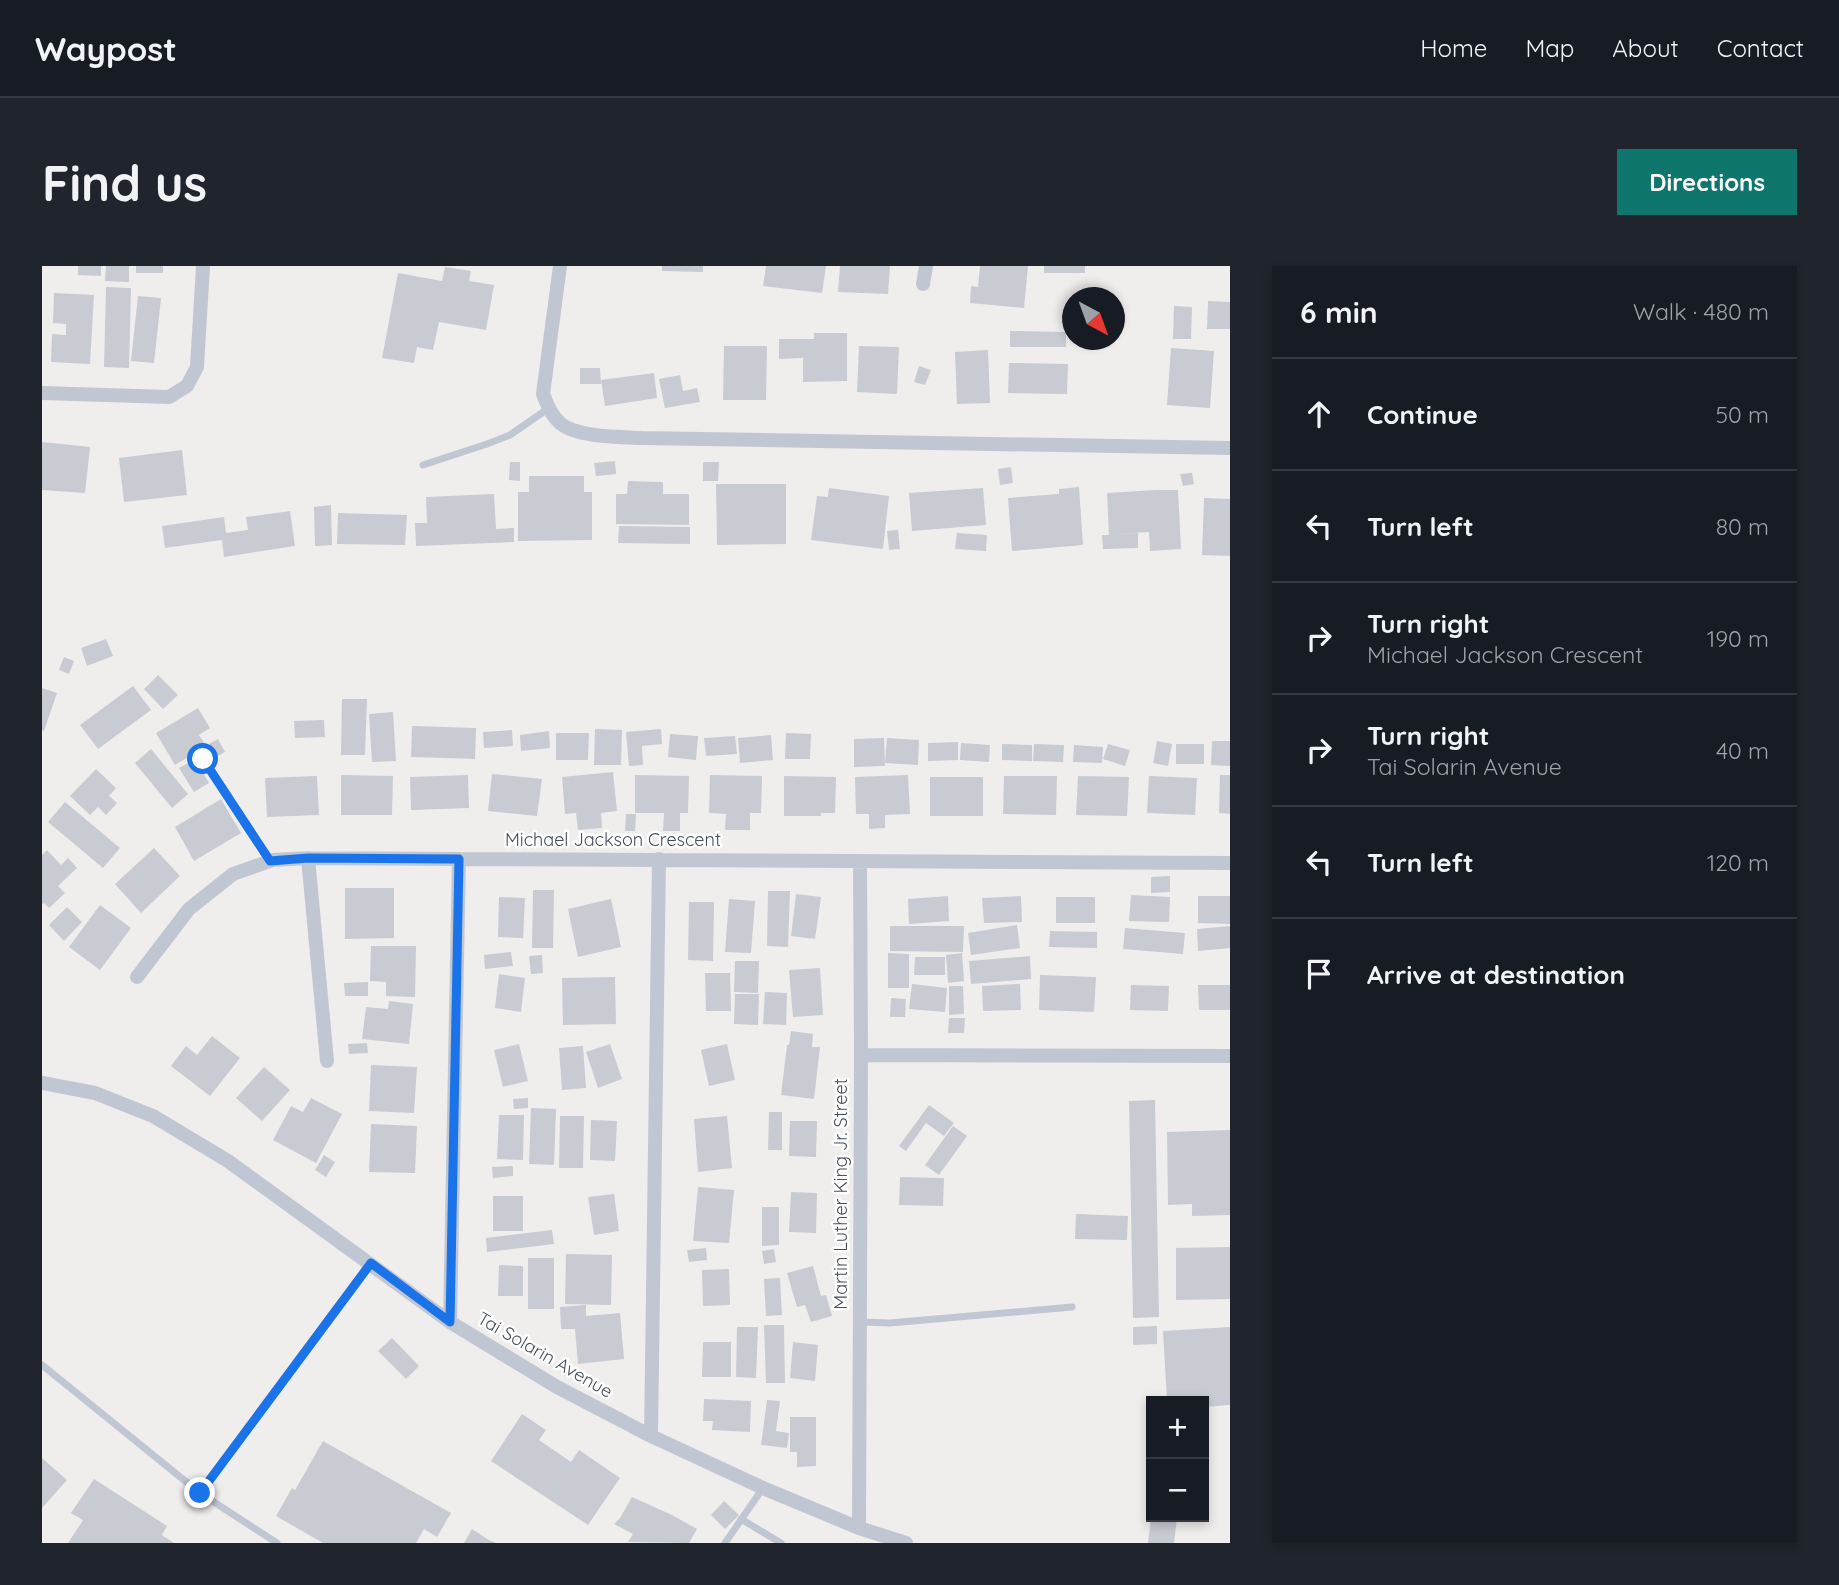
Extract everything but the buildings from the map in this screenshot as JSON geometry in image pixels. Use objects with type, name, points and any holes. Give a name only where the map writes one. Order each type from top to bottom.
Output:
[{"type":"street","points":[[42,393],[169,397],[187,386],[197,367],[203,266]]},
{"type":"street","points":[[560,266],[543,394],[561,424],[581,432],[608,436],[1230,448]]},
{"type":"street","points":[[923,284],[926,266]]},
{"type":"street","points":[[308,858],[327,1062]]},
{"type":"street","name":"Michael Jackson Crescent","points":[[137,976],[189,909],[233,874],[270,861],[308,858],[1230,863]]},
{"type":"street","points":[[450,1322],[459,859]]},
{"type":"street","points":[[651,1436],[659,859]]},
{"type":"street","name":"Martin Luther King Jr. Street","points":[[859,1528],[860,861]]},
{"type":"street","points":[[861,1055],[1230,1056]]},
{"type":"street","name":"Tai Solarin Avenue","points":[[42,1083],[95,1093],[153,1116],[228,1161],[450,1322],[557,1387],[651,1436],[763,1488],[859,1528],[906,1543]]},
{"type":"lane","points":[[422,465],[510,435],[549,408]]},
{"type":"lane","points":[[203,759],[270,861]]},
{"type":"lane","points":[[200,1493],[371,1263]]},
{"type":"lane","points":[[860,1322],[890,1323],[1072,1307]]},
{"type":"lane","points":[[42,1365],[200,1493],[277,1543]]},
{"type":"lane","points":[[725,1543],[763,1488]]},
{"type":"lane","points":[[741,1519],[780,1543]]},
{"type":"route","points":[[200,1493],[371,1263],[450,1322],[459,859],[308,858],[270,861],[203,759]]}]
